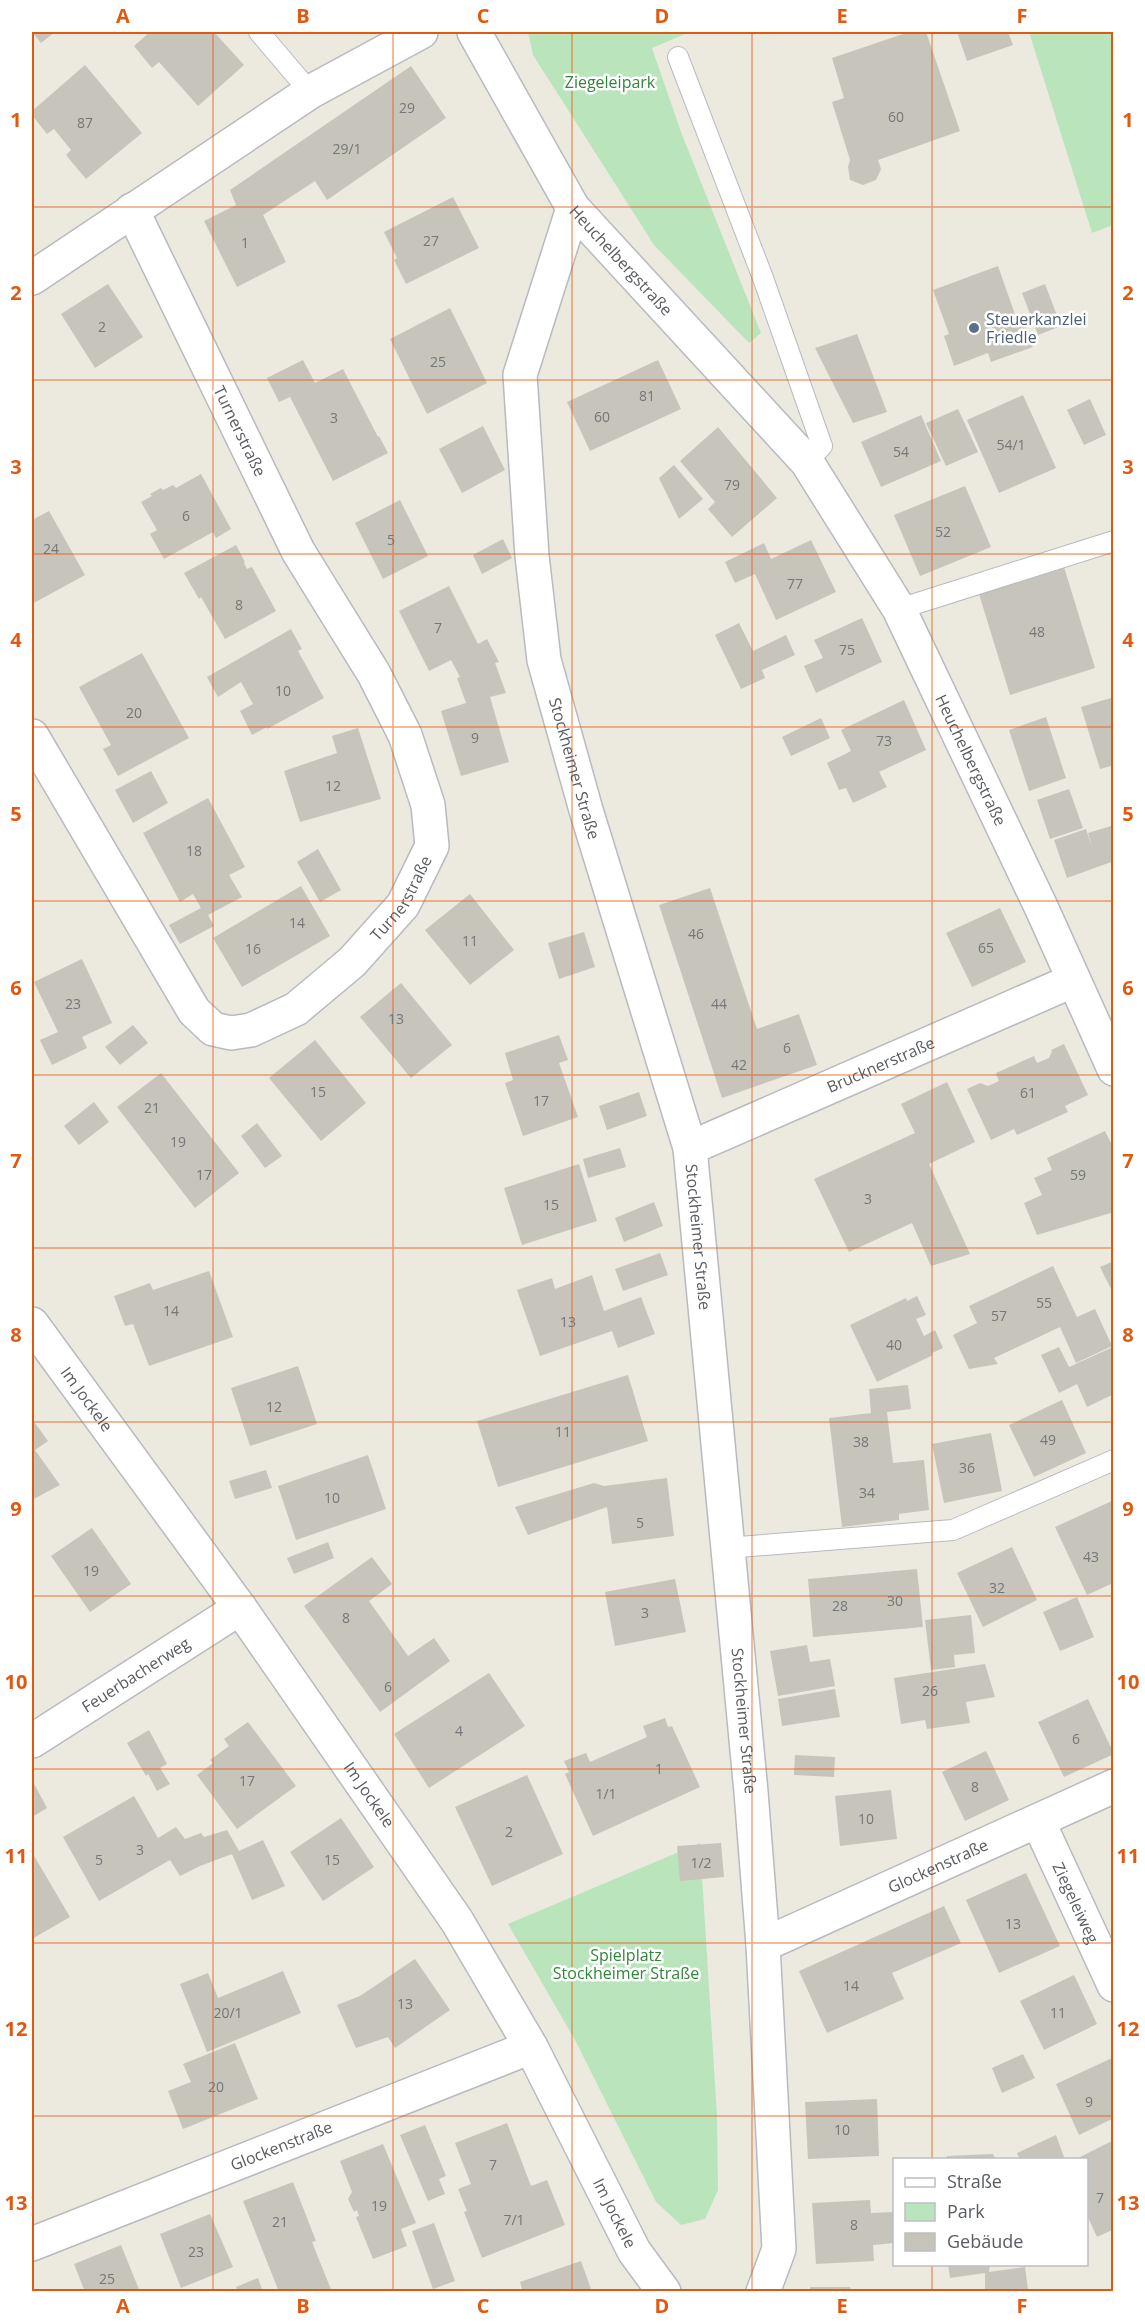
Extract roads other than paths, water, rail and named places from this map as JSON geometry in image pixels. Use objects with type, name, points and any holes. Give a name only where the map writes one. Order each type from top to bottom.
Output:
[{"type":"street","points":[[32,278],[310,92],[421,32]]},
{"type":"street","name":"Heuchelbergstraße","points":[[474,32],[573,208],[807,462],[899,609],[1042,909],[1113,1069]]},
{"type":"street","name":"Stockheimer Straße","points":[[573,208],[520,375],[532,556],[543,649],[586,810],[690,1148],[726,1548],[751,1792],[763,1945],[779,2249],[763,2292]]},
{"type":"street","name":"Turnerstraße","points":[[32,736],[194,1011],[213,1029],[231,1033],[251,1030],[296,1009],[352,962],[403,905],[432,846],[428,805],[405,735],[374,674],[298,551],[132,210]]},
{"type":"street","name":"Brucknerstraße","points":[[690,1148],[1072,981]]},
{"type":"street","name":"Im Jockele","points":[[32,1324],[240,1608],[457,1921],[531,2047],[634,2251],[664,2292]]},
{"type":"street","name":"Feuerbacherweg","points":[[32,1740],[240,1608]]},
{"type":"street","name":"Glockenstraße","points":[[763,1945],[1113,1786]]},
{"type":"street","name":"Ziegeleiweg","points":[[1038,1821],[1113,1984]]},
{"type":"street","name":"Glockenstraße","points":[[32,2244],[531,2047]]},
{"type":"lane","points":[[259,32],[310,92]]},
{"type":"lane","points":[[678,57],[763,278],[822,446],[807,462]]},
{"type":"lane","points":[[899,609],[1113,541]]},
{"type":"lane","points":[[726,1548],[953,1530],[1113,1460]]},
{"type":"place","name":"Steuerkanzlei Friedle","points":[[974,328]]},
{"type":"park label","name":"Ziegeleipark","points":[[610,82]]},
{"type":"park label","name":"Spielplatz Stockheimer Straße","points":[[626,1964]]}]
